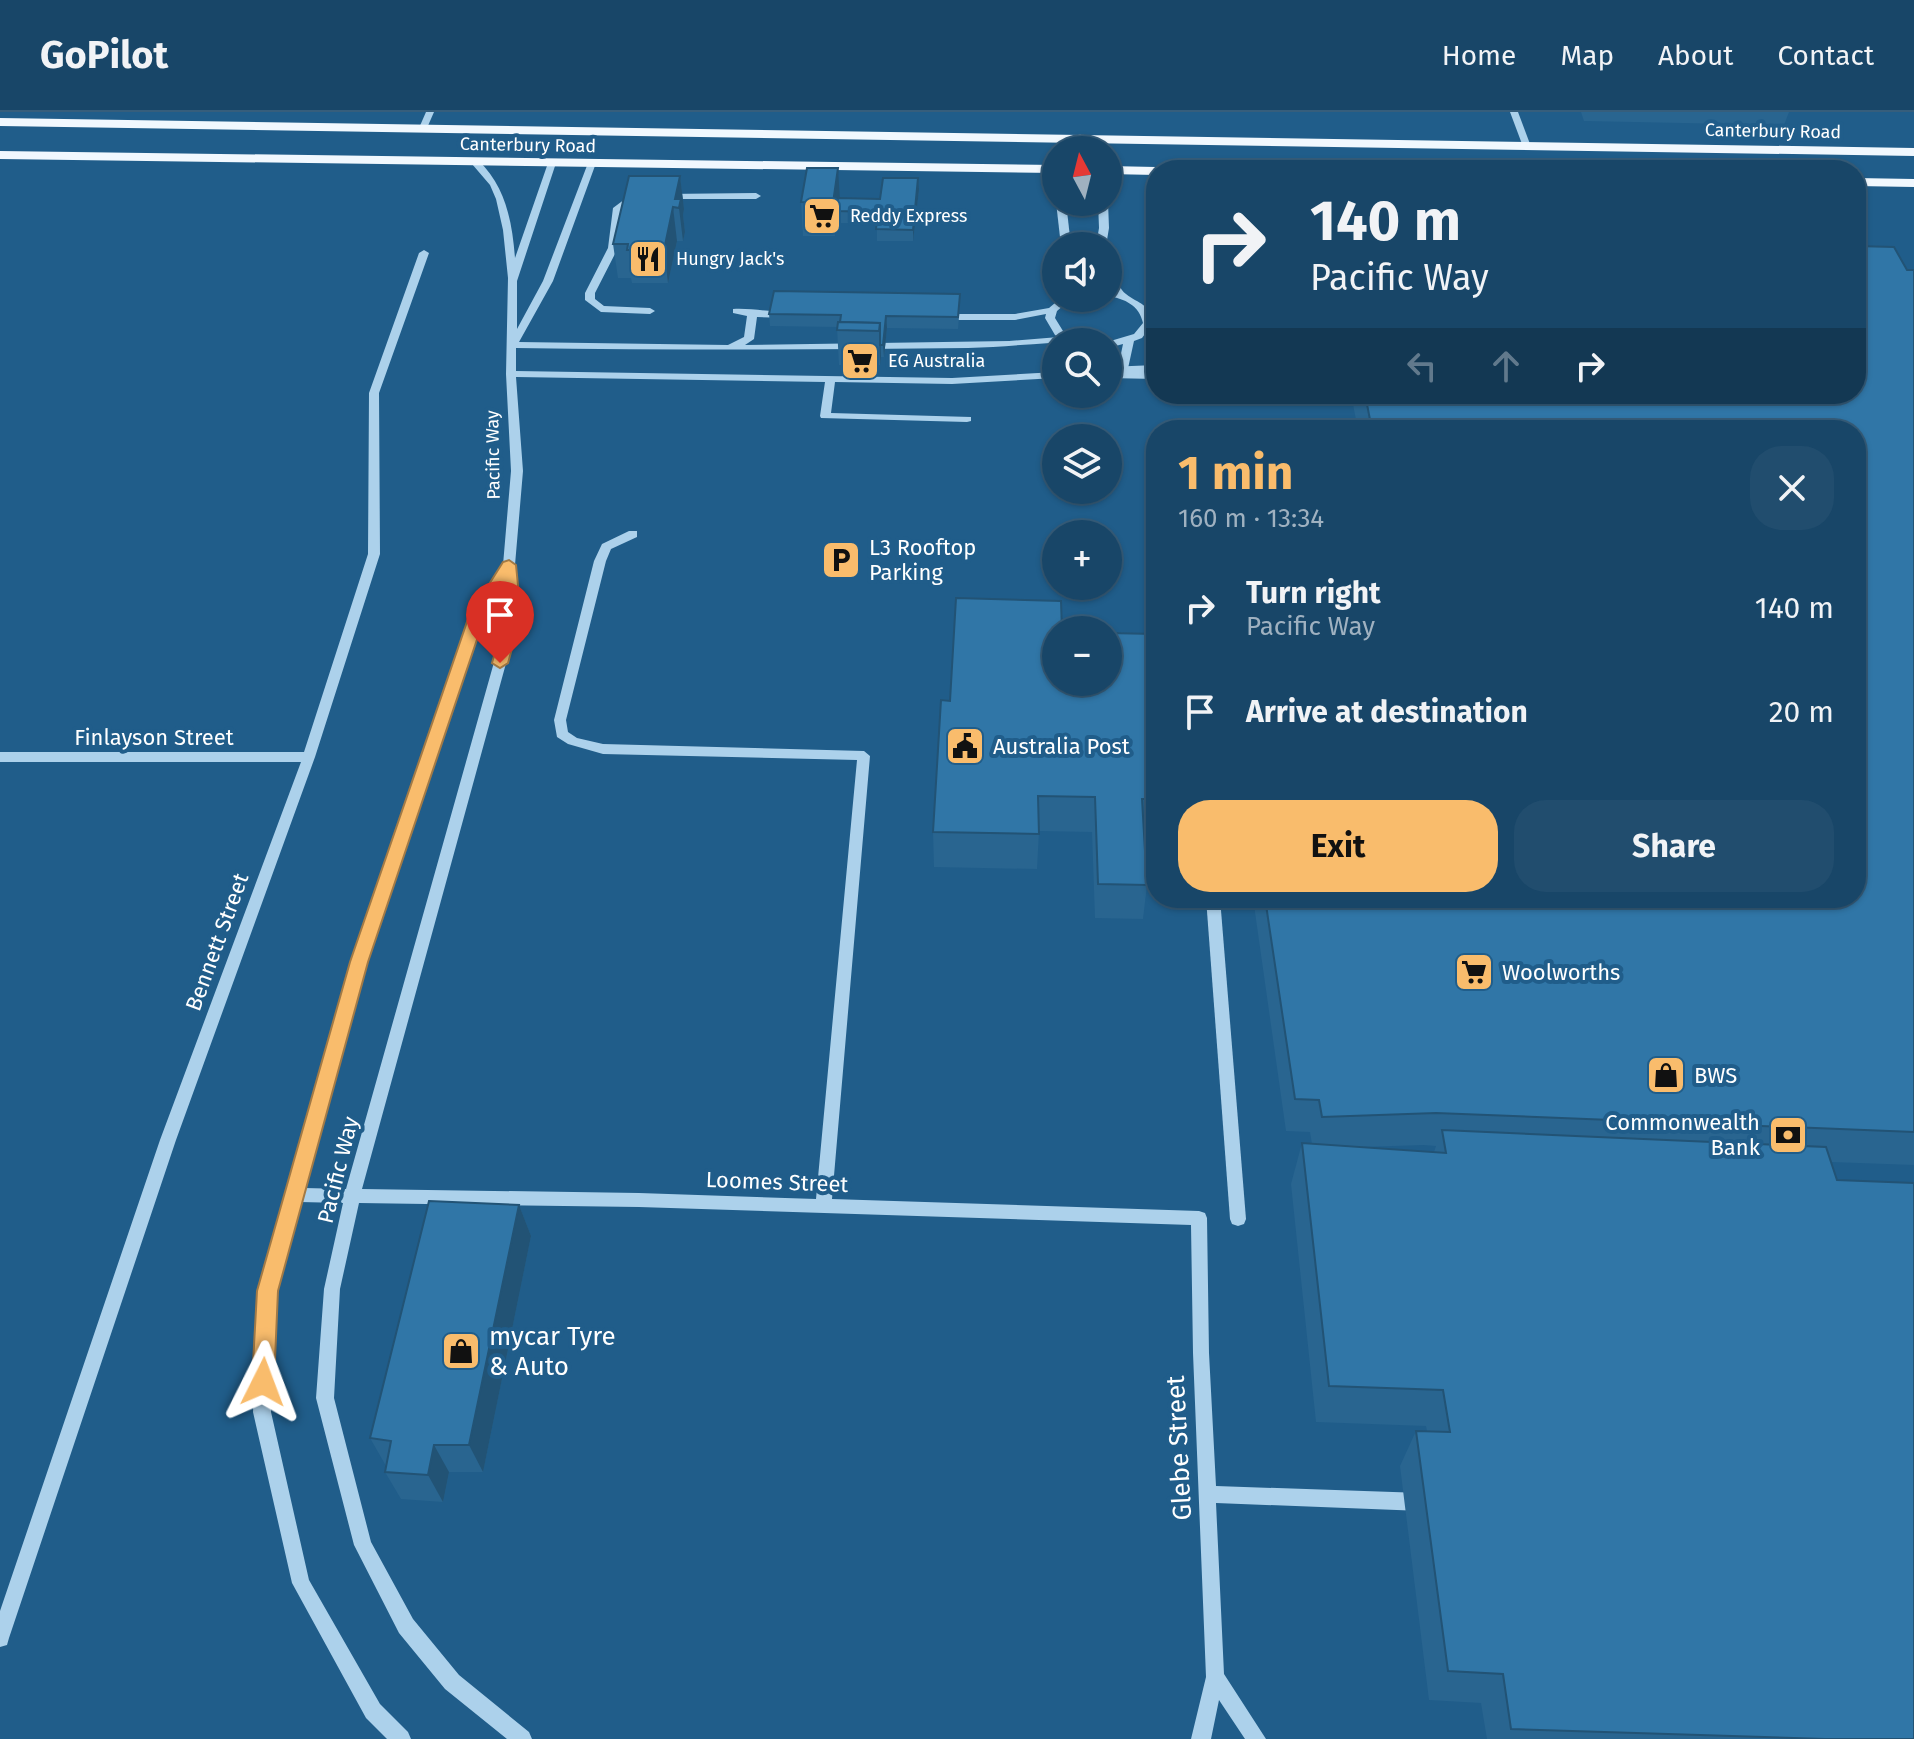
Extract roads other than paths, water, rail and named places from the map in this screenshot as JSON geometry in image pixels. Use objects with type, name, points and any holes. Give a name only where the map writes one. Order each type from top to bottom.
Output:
[{"type":"main road","name":"Canterbury Road","points":[[0,122],[9,145]]},
{"type":"main road","name":"Canterbury Road","points":[[9,145],[423,128],[584,146],[1042,168]]},
{"type":"main road","name":"Canterbury Road","points":[[9,145],[552,163],[584,146],[1042,138]]},
{"type":"main road","name":"Canterbury Road","points":[[1122,138],[1914,152]]},
{"type":"main road","points":[[552,163],[562,152]]},
{"type":"main road","points":[[1122,170],[1146,171]]},
{"type":"main road","points":[[1866,182],[1914,183]]},
{"type":"street","points":[[423,128],[430,112]]},
{"type":"street","points":[[1514,112],[1526,144]]},
{"type":"street","name":"Pacific Way","points":[[513,345],[548,281],[584,146]]},
{"type":"street","points":[[475,162],[493,182],[503,211],[512,281]]},
{"type":"street","name":"Pacific Way","points":[[522,1739],[452,1682],[406,1626],[363,1545],[325,1398],[332,1289],[353,1193],[513,616],[509,565],[517,471],[511,374],[512,281],[552,163]]},
{"type":"street","points":[[650,311],[601,309],[590,300],[590,293],[613,248],[618,208],[632,198],[643,197],[756,196]]},
{"type":"street","name":"Bennett Street","points":[[0,1638],[168,1140],[309,757],[374,554],[374,393],[424,253]]},
{"type":"street","points":[[1122,296],[1146,308]]},
{"type":"street","points":[[1142,307],[1146,318]]},
{"type":"street","points":[[737,311],[797,315]]},
{"type":"street","points":[[933,316],[1015,317],[1042,312]]},
{"type":"street","points":[[730,348],[749,339],[752,314]]},
{"type":"street","points":[[1122,342],[1146,332]]},
{"type":"street","points":[[1122,372],[1129,341]]},
{"type":"street","points":[[513,345],[730,348],[1042,342]]},
{"type":"street","points":[[1122,373],[1146,371]]},
{"type":"street","points":[[511,374],[952,381],[1042,376]]},
{"type":"street","points":[[1122,376],[1146,376]]},
{"type":"street","points":[[830,380],[825,416],[967,419]]},
{"type":"street","points":[[633,534],[606,547],[600,561],[560,720],[562,734],[573,741],[603,749],[864,756],[823,1206]]},
{"type":"street","name":"Pacific Way","points":[[401,1739],[373,1711],[301,1583],[262,1412],[267,1291],[359,962],[477,616],[509,565]]},
{"type":"street","name":"Finlayson Street","points":[[0,757],[309,757]]},
{"type":"street","points":[[1214,908],[1238,1219]]},
{"type":"street","name":"Loomes Street","points":[[294,1195],[353,1193],[1199,1218]]},
{"type":"street","name":"Glebe Street","points":[[1199,1218],[1215,1677],[1201,1739]]},
{"type":"street","points":[[1207,1494],[1436,1503]]},
{"type":"street","points":[[1215,1677],[1256,1739]]},
{"type":"place","name":"Reddy Express","points":[[822,216]]},
{"type":"place","name":"Hungry Jack's","points":[[648,259]]},
{"type":"place","name":"EG Australia","points":[[860,361]]},
{"type":"place","name":"L3 Rooftop Parking","points":[[841,560]]},
{"type":"place","name":"Australia Post","points":[[965,746]]},
{"type":"place","name":"Woolworths","points":[[1474,972]]},
{"type":"place","name":"BWS","points":[[1666,1075]]},
{"type":"place","name":"Commonwealth Bank","points":[[1788,1135]]},
{"type":"place","name":"mycar Tyre & Auto","points":[[461,1351]]}]
